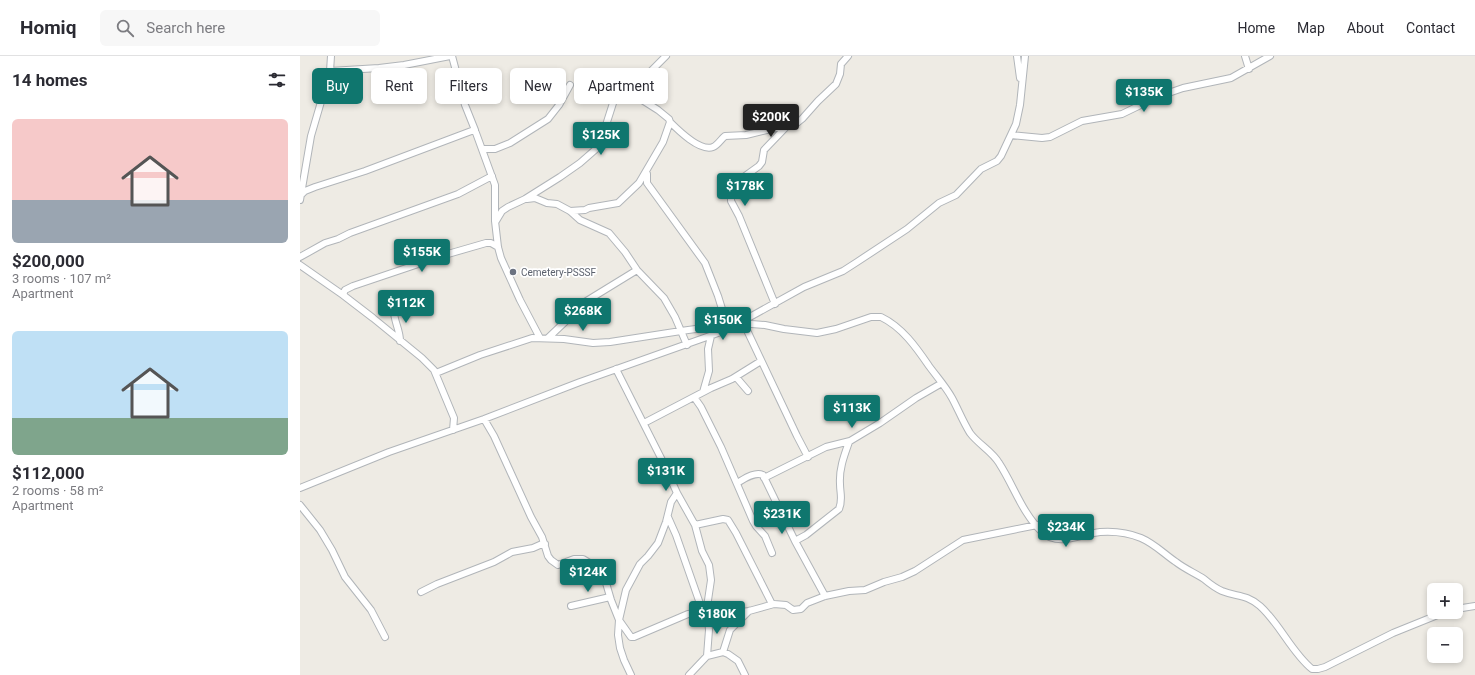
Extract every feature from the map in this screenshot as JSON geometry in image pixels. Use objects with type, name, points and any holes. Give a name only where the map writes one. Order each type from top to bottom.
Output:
[{"type":"street","points":[[330,68],[331,56]]},
{"type":"street","points":[[363,69],[404,65],[451,56],[465,105],[495,185],[495,223],[498,247],[503,263],[540,338]]},
{"type":"street","points":[[655,68],[666,56]]},
{"type":"street","points":[[649,104],[669,119],[670,122],[685,137],[703,147],[708,148],[715,146],[725,136],[746,135],[799,122],[818,101],[832,90],[839,79],[841,64],[848,56]]},
{"type":"street","points":[[1017,56],[1022,87]]},
{"type":"street","points":[[300,488],[389,452],[484,419],[639,360],[687,345],[742,324],[804,287],[843,271],[907,229],[939,203],[956,195],[981,169],[999,160],[1016,124],[1020,105],[1025,56]]},
{"type":"street","points":[[1245,56],[1249,69]]},
{"type":"street","points":[[1011,135],[1042,138],[1050,137],[1082,121],[1122,114],[1157,97],[1183,88],[1231,78],[1270,56]]},
{"type":"street","points":[[482,149],[495,149],[510,143],[548,119],[559,105],[570,85]]},
{"type":"street","points":[[300,197],[311,136],[320,104]]},
{"type":"street","points":[[495,223],[499,215],[508,207],[526,199],[574,168],[596,149],[613,104]]},
{"type":"street","points":[[570,211],[585,210],[604,204],[618,203],[640,183],[663,142],[670,122]]},
{"type":"street","points":[[774,304],[739,216],[731,201],[731,196],[734,184],[759,166],[762,162],[764,150],[788,125]]},
{"type":"street","points":[[300,197],[305,191],[315,186],[365,171],[475,130]]},
{"type":"street","points":[[647,172],[647,183],[705,263],[718,296],[727,325]]},
{"type":"street","points":[[300,257],[320,246],[350,233],[458,194],[492,176]]},
{"type":"street","points":[[526,199],[535,198],[547,203],[557,204],[570,211],[580,220],[609,233],[625,252],[637,270],[664,298],[687,345]]},
{"type":"street","points":[[343,295],[345,290],[353,286],[448,254],[486,243],[491,243],[498,247]]},
{"type":"street","points":[[300,265],[343,295],[400,342],[422,358],[436,373],[454,418],[453,430]]},
{"type":"street","points":[[548,338],[580,305],[637,270]]},
{"type":"street","points":[[394,305],[393,315],[400,332],[400,342]]},
{"type":"street","points":[[436,373],[480,355],[526,339],[548,338],[593,343],[610,342],[681,331],[742,324],[765,325],[817,333],[836,329],[871,317],[881,317],[891,323],[918,348],[951,397],[970,433],[996,458],[1030,518],[1046,535],[1051,538],[1058,539],[1108,532],[1128,534],[1142,538],[1154,545],[1176,563],[1193,572],[1220,590],[1227,593],[1244,596],[1252,600],[1270,618],[1312,669],[1325,667],[1393,633],[1428,619]]},
{"type":"street","points":[[742,324],[808,457]]},
{"type":"street","points":[[703,392],[709,371],[708,349],[711,336]]},
{"type":"street","points":[[644,423],[703,392],[736,377],[761,361]]},
{"type":"street","points":[[616,369],[644,423],[677,493],[695,525],[702,551],[710,567],[706,615]]},
{"type":"street","points":[[736,377],[748,391]]},
{"type":"street","points":[[764,478],[831,445],[849,442],[880,423],[906,404],[942,383]]},
{"type":"street","points":[[694,398],[701,407],[721,447],[753,521],[765,536],[772,553]]},
{"type":"street","points":[[484,419],[494,436],[545,544],[551,560],[558,565],[578,558],[588,562],[603,578],[619,620],[629,635],[634,637],[688,614],[698,613],[713,616],[749,611],[772,604],[786,605],[794,610],[801,609],[808,603],[825,596],[849,591],[865,590],[884,582],[902,577],[915,571],[963,540],[1037,526]]},
{"type":"street","points":[[795,541],[806,535],[839,509],[842,495],[840,484],[841,465],[849,442]]},
{"type":"street","points":[[737,483],[759,473],[764,478],[795,541],[825,596]]},
{"type":"street","points":[[631,675],[620,648],[618,635],[619,620],[626,590],[640,564],[658,543],[668,517],[671,502],[677,493]]},
{"type":"street","points":[[300,505],[320,530],[346,577],[371,610],[385,637]]},
{"type":"street","points":[[668,517],[672,523],[706,615],[709,630],[707,656]]},
{"type":"street","points":[[695,525],[723,519],[728,520],[772,604]]},
{"type":"street","points":[[421,592],[437,584],[494,562],[512,552],[545,544]]},
{"type":"street","points":[[571,606],[610,597]]},
{"type":"street","points":[[1463,608],[1475,606]]},
{"type":"street","points":[[723,652],[730,630],[749,611]]},
{"type":"street","points":[[689,675],[707,656],[723,652],[738,661],[745,675]]},
{"type":"place","name":"Cemetery-PSSSF","points":[[513,272]]}]
